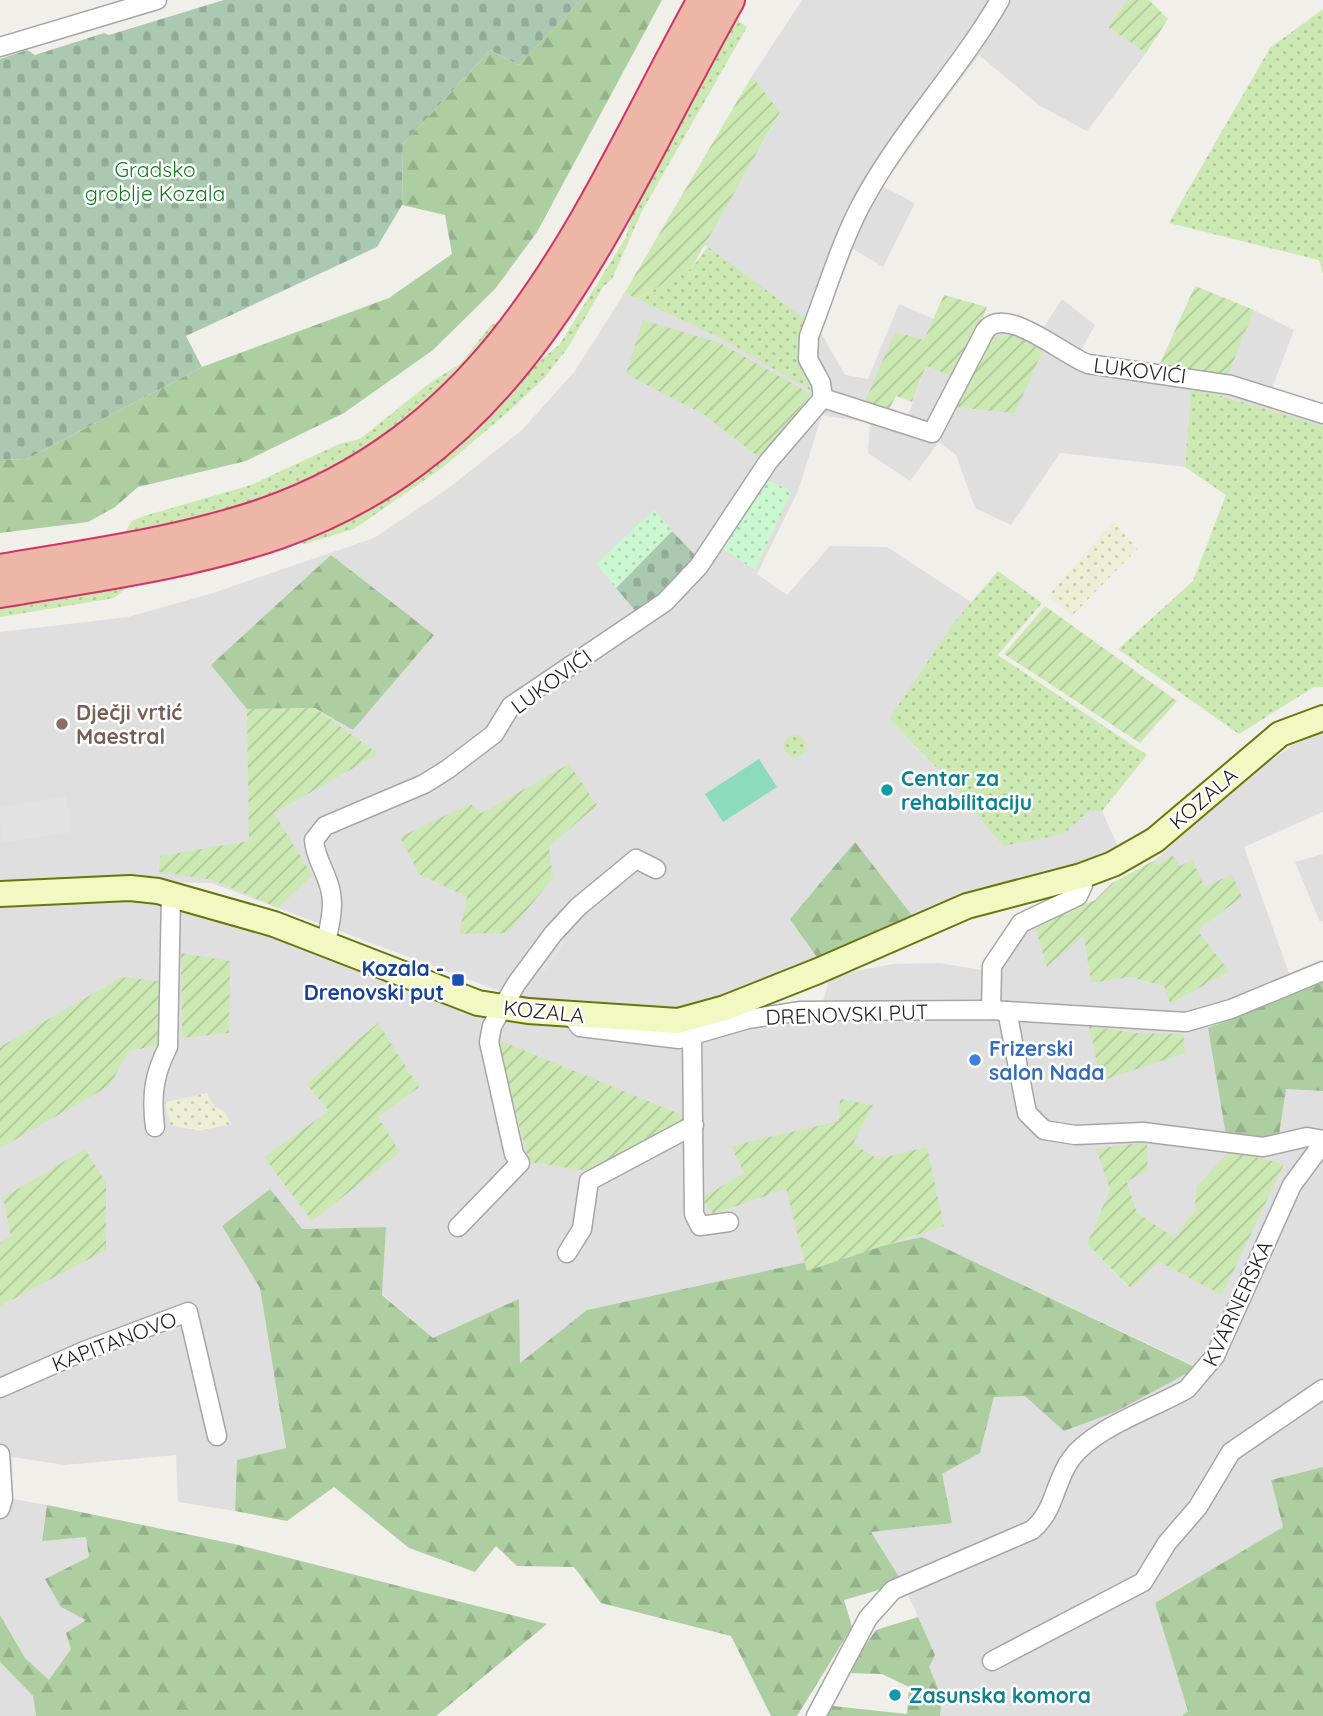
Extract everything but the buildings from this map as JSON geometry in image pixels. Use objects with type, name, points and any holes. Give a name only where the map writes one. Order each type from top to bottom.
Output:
[{"type":"highway","points":[[0,569],[177,537],[264,513],[353,473],[433,416],[501,347],[539,294],[580,226],[702,0]]},
{"type":"highway","points":[[0,593],[164,565],[273,536],[345,505],[439,443],[491,396],[526,355],[556,312],[597,245],[730,0]]},
{"type":"main road","name":"KOZALA","points":[[0,894],[131,888],[171,894],[229,909],[326,943],[450,993],[503,1008],[663,1021],[702,1016],[818,971],[957,910],[1081,876],[1113,864],[1155,840],[1264,745],[1280,734],[1323,718]]},
{"type":"street","points":[[0,47],[157,0]]},
{"type":"street","points":[[823,398],[821,383],[808,359],[809,336],[862,203],[918,116],[975,42],[1000,0]]},
{"type":"street","name":"LUKOVIĆI","points":[[326,943],[331,918],[331,894],[315,852],[314,840],[325,826],[424,784],[448,769],[494,734],[511,706],[665,603],[699,566],[768,462],[823,398],[932,433],[985,331],[989,326],[1001,323],[1031,331],[1067,355],[1088,364],[1231,385],[1323,414]]},
{"type":"street","points":[[458,1227],[520,1163],[514,1154],[489,1042],[492,1027],[530,963],[578,907],[636,859],[656,869]]},
{"type":"street","points":[[1081,876],[1083,885],[1078,896],[1026,918],[997,957],[990,976],[1027,1113],[1044,1130],[1075,1135],[1143,1132],[1263,1147],[1307,1138],[1323,1141]]},
{"type":"street","points":[[155,1127],[153,1086],[168,1047],[171,894]]},
{"type":"street","name":"DRENOVSKI PUT","points":[[571,1015],[577,1025],[592,1030],[679,1039],[782,1012],[999,1010],[1186,1022],[1231,1009],[1323,971]]},
{"type":"street","points":[[692,1037],[694,1214],[700,1226],[729,1222]]},
{"type":"street","points":[[567,1253],[582,1229],[589,1181],[694,1125]]},
{"type":"street","name":"KVARNERSKA","points":[[816,1716],[869,1618],[889,1594],[899,1586],[1032,1530],[1046,1517],[1065,1467],[1081,1447],[1187,1389],[1198,1380],[1215,1356],[1292,1185],[1323,1141]]},
{"type":"street","name":"KAPITANOVO","points":[[0,1388],[84,1351],[188,1312],[217,1436]]},
{"type":"street","points":[[992,1661],[1143,1582],[1167,1543],[1198,1507],[1231,1452],[1323,1389]]},
{"type":"street","points":[[0,1454],[3,1499],[0,1509]]},
{"type":"shaded area","points":[[802,0],[1127,0],[1108,27],[1146,53],[1087,131],[1040,106],[979,55],[882,186],[915,203],[883,267],[853,249],[820,331],[845,375],[868,379],[899,304],[934,319],[924,340],[864,404],[906,421],[926,366],[956,378],[980,323],[996,314],[1040,333],[1062,299],[1095,325],[1078,356],[1226,377],[1254,310],[1294,330],[1271,391],[1323,407],[1323,426],[1191,387],[1185,467],[1060,453],[1011,525],[975,508],[956,455],[939,442],[910,481],[868,453],[870,423],[822,415],[798,491],[757,574],[787,595],[830,546],[887,547],[971,602],[889,719],[946,777],[1064,834],[1088,812],[1102,811],[1121,853],[697,1013],[537,1005],[211,883],[75,881],[0,884],[0,632],[128,617],[210,594],[374,538],[446,490],[522,430],[575,371],[625,292],[637,299],[691,269],[708,247],[704,245],[780,113],[752,76]]},
{"type":"shaded area","points":[[1323,732],[1323,812],[1244,847],[1296,993],[1208,1028],[1286,1089],[1323,1091],[1323,1467],[1271,1480],[1283,1527],[1155,1603],[1189,1711],[1182,1716],[940,1716],[942,1698],[928,1667],[935,1655],[903,1583],[871,1532],[942,1474],[980,1453],[994,1397],[1025,1396],[1197,1367],[922,1237],[587,1310],[520,1363],[433,1338],[382,1294],[386,1227],[302,1229],[222,1226],[260,1288],[286,1448],[237,1460],[235,1511],[178,1502],[176,1455],[65,1465],[12,1457],[13,1499],[47,1505],[42,1540],[86,1537],[89,1558],[87,1620],[71,1649],[49,1681],[25,1658],[0,1615],[0,897],[159,895],[460,1003],[755,1021],[823,1001],[830,976],[893,964],[939,963],[995,972],[1023,928],[1034,924],[1085,934],[1091,982],[1129,977],[1164,986],[1170,1003],[1197,930],[1205,887],[1180,866],[1159,865],[1155,860],[1251,774],[1293,745]],"holes":[[[1146,1142],[1148,1171],[1127,1180],[1137,1213],[1176,1239],[1195,1210],[1196,1187],[1222,1294],[1159,1262],[1129,1288],[1087,1244],[1110,1189]]]},
{"type":"shaded area","points":[[66,796],[72,832],[1,843],[0,807]]},
{"type":"shaded area","points":[[1323,854],[1323,921],[1320,922],[1295,862]]},
{"type":"shaded area","points":[[559,936],[565,944],[546,970],[530,973]]},
{"type":"shaded area","points":[[0,1662],[33,1696],[36,1716],[0,1716]]},
{"type":"green space","name":"Gradsko groblje Kozala","points":[[224,0],[581,0],[519,65],[490,50],[403,144],[402,205],[377,247],[186,336],[202,367],[25,460],[0,459],[0,59],[27,50],[35,55]]},
{"type":"green space","points":[[581,0],[662,0],[537,232],[495,289],[433,350],[344,413],[246,461],[138,487],[115,507],[88,522],[0,533],[0,459],[25,460],[202,367],[389,298],[452,254],[445,215],[402,205],[403,144],[490,50],[519,65]]},
{"type":"green space","points":[[1127,0],[1149,0],[1168,19],[1146,53],[1108,27]]},
{"type":"green space","points":[[1323,9],[1323,274],[1319,260],[1169,223],[1270,48]]},
{"type":"green space","points":[[732,16],[747,27],[641,213],[612,279],[603,287],[567,349],[545,377],[442,468],[354,529],[304,544],[296,538],[523,375],[560,344],[626,237],[639,190]]},
{"type":"green space","points":[[752,76],[780,112],[691,269],[636,299],[625,292]]},
{"type":"green space","points":[[708,247],[805,319],[799,349],[812,391],[721,338],[637,299],[691,269]]},
{"type":"green space","points":[[1195,286],[1254,310],[1227,377],[1158,368]]},
{"type":"green space","points":[[944,295],[987,307],[956,378],[926,366],[912,402],[896,396],[887,413],[864,404],[895,332],[924,340]]},
{"type":"green space","points":[[508,318],[498,335],[381,444],[273,499],[122,537],[132,521],[144,516],[251,485],[339,444],[360,439],[431,382],[460,364],[491,325]]},
{"type":"green space","points":[[643,320],[720,343],[811,394],[760,458],[703,414],[626,374]]},
{"type":"green space","points":[[1015,335],[1043,350],[1015,413],[954,407],[986,338]]},
{"type":"green space","points":[[1191,387],[1323,426],[1323,687],[1314,687],[1239,734],[1118,649],[1193,581],[1226,495],[1185,467]]},
{"type":"green space","points":[[764,479],[792,491],[755,570],[720,547]]},
{"type":"green space","points":[[654,510],[672,531],[616,588],[596,564]]},
{"type":"green space","points":[[1114,521],[1137,549],[1072,616],[1048,596]]},
{"type":"green space","points":[[672,531],[695,555],[665,593],[638,614],[616,588]]},
{"type":"green space","points":[[331,555],[434,635],[353,730],[315,708],[247,709],[211,665]]},
{"type":"green space","points":[[998,571],[1042,603],[998,655],[1147,755],[1102,811],[1088,812],[1064,834],[1003,846],[946,777],[889,719],[953,624]]},
{"type":"green space","points":[[177,575],[129,586],[114,598],[0,617],[0,603]]},
{"type":"green space","points":[[1045,606],[1177,701],[1140,743],[1004,654]]},
{"type":"green space","points":[[315,708],[378,754],[274,813],[312,875],[278,908],[213,880],[159,872],[160,856],[249,841],[247,709]]},
{"type":"green space","points":[[795,735],[805,742],[806,746],[799,756],[795,757],[785,750],[784,746],[791,736]]},
{"type":"green space","points":[[759,759],[777,787],[723,822],[705,794]]},
{"type":"green space","points":[[569,764],[597,805],[549,847],[553,878],[508,933],[459,934],[467,897],[419,874],[400,837],[470,804],[482,813]]},
{"type":"green space","points":[[855,842],[914,918],[819,960],[790,919]]},
{"type":"green space","points":[[1172,855],[1180,866],[1192,860],[1205,887],[1232,874],[1242,897],[1197,930],[1229,971],[1170,1004],[1164,986],[1130,977],[1091,983],[1084,935],[1047,967],[1034,924],[1095,900],[1112,883],[1155,860],[1159,865]]},
{"type":"green space","points":[[181,953],[230,961],[229,1033],[182,1038]]},
{"type":"green space","points":[[122,977],[165,982],[164,1044],[129,1051],[109,1086],[0,1148],[0,1047]]},
{"type":"green space","points":[[1323,982],[1323,1091],[1286,1089],[1278,1141],[1226,1135],[1208,1028]]},
{"type":"green space","points":[[378,1023],[419,1087],[378,1117],[400,1152],[312,1221],[264,1157],[329,1111],[306,1084]]},
{"type":"green space","points":[[1089,1026],[1137,1033],[1183,1034],[1185,1053],[1101,1081]]},
{"type":"green space","points":[[496,1039],[687,1117],[589,1171],[529,1162]]},
{"type":"green space","points":[[207,1093],[214,1106],[225,1112],[231,1124],[199,1131],[170,1125],[165,1102]]},
{"type":"green space","points":[[840,1099],[873,1105],[853,1144],[878,1159],[927,1147],[944,1226],[807,1271],[786,1189],[713,1214],[702,1198],[744,1173],[731,1146],[839,1121]]},
{"type":"green space","points":[[1147,1142],[1148,1171],[1127,1181],[1137,1213],[1175,1238],[1195,1210],[1196,1187],[1230,1151],[1284,1164],[1222,1295],[1159,1262],[1130,1288],[1087,1244],[1110,1189],[1096,1149]]},
{"type":"green space","points":[[85,1149],[106,1183],[106,1250],[0,1306],[0,1243],[11,1236],[3,1198]]},
{"type":"green space","points":[[270,1189],[302,1229],[386,1227],[382,1295],[433,1338],[519,1299],[520,1363],[587,1310],[922,1237],[1197,1368],[1115,1412],[1064,1431],[1025,1396],[994,1397],[980,1453],[942,1474],[952,1523],[871,1532],[903,1583],[844,1600],[852,1627],[797,1716],[771,1716],[731,1636],[601,1603],[574,1567],[517,1566],[496,1546],[475,1572],[409,1548],[334,1487],[287,1521],[235,1511],[237,1460],[286,1448],[260,1288],[222,1226]]},
{"type":"green space","points":[[1323,1467],[1323,1716],[1182,1716],[1188,1711],[1155,1603],[1283,1527],[1271,1480]]},
{"type":"green space","points":[[47,1505],[234,1544],[547,1624],[436,1716],[36,1716],[33,1696],[0,1662],[0,1615],[25,1658],[49,1680],[71,1649],[66,1633],[86,1620],[61,1607],[45,1579],[89,1557],[86,1537],[42,1541]]},
{"type":"green space","points":[[918,1617],[935,1655],[929,1667],[942,1698],[940,1716],[826,1716],[833,1706],[907,1714],[909,1687],[882,1674],[846,1673],[876,1630]]},
{"type":"place","name":"Dječji vrtić Maestral","points":[[62,724]]},
{"type":"place","name":"Centar za rehabilitaciju","points":[[887,790]]},
{"type":"place","name":"Kozala - Drenovski put","points":[[458,980]]},
{"type":"place","name":"Frizerski salon Nada","points":[[975,1060]]},
{"type":"place","name":"Zasunska komora","points":[[895,1695]]}]
